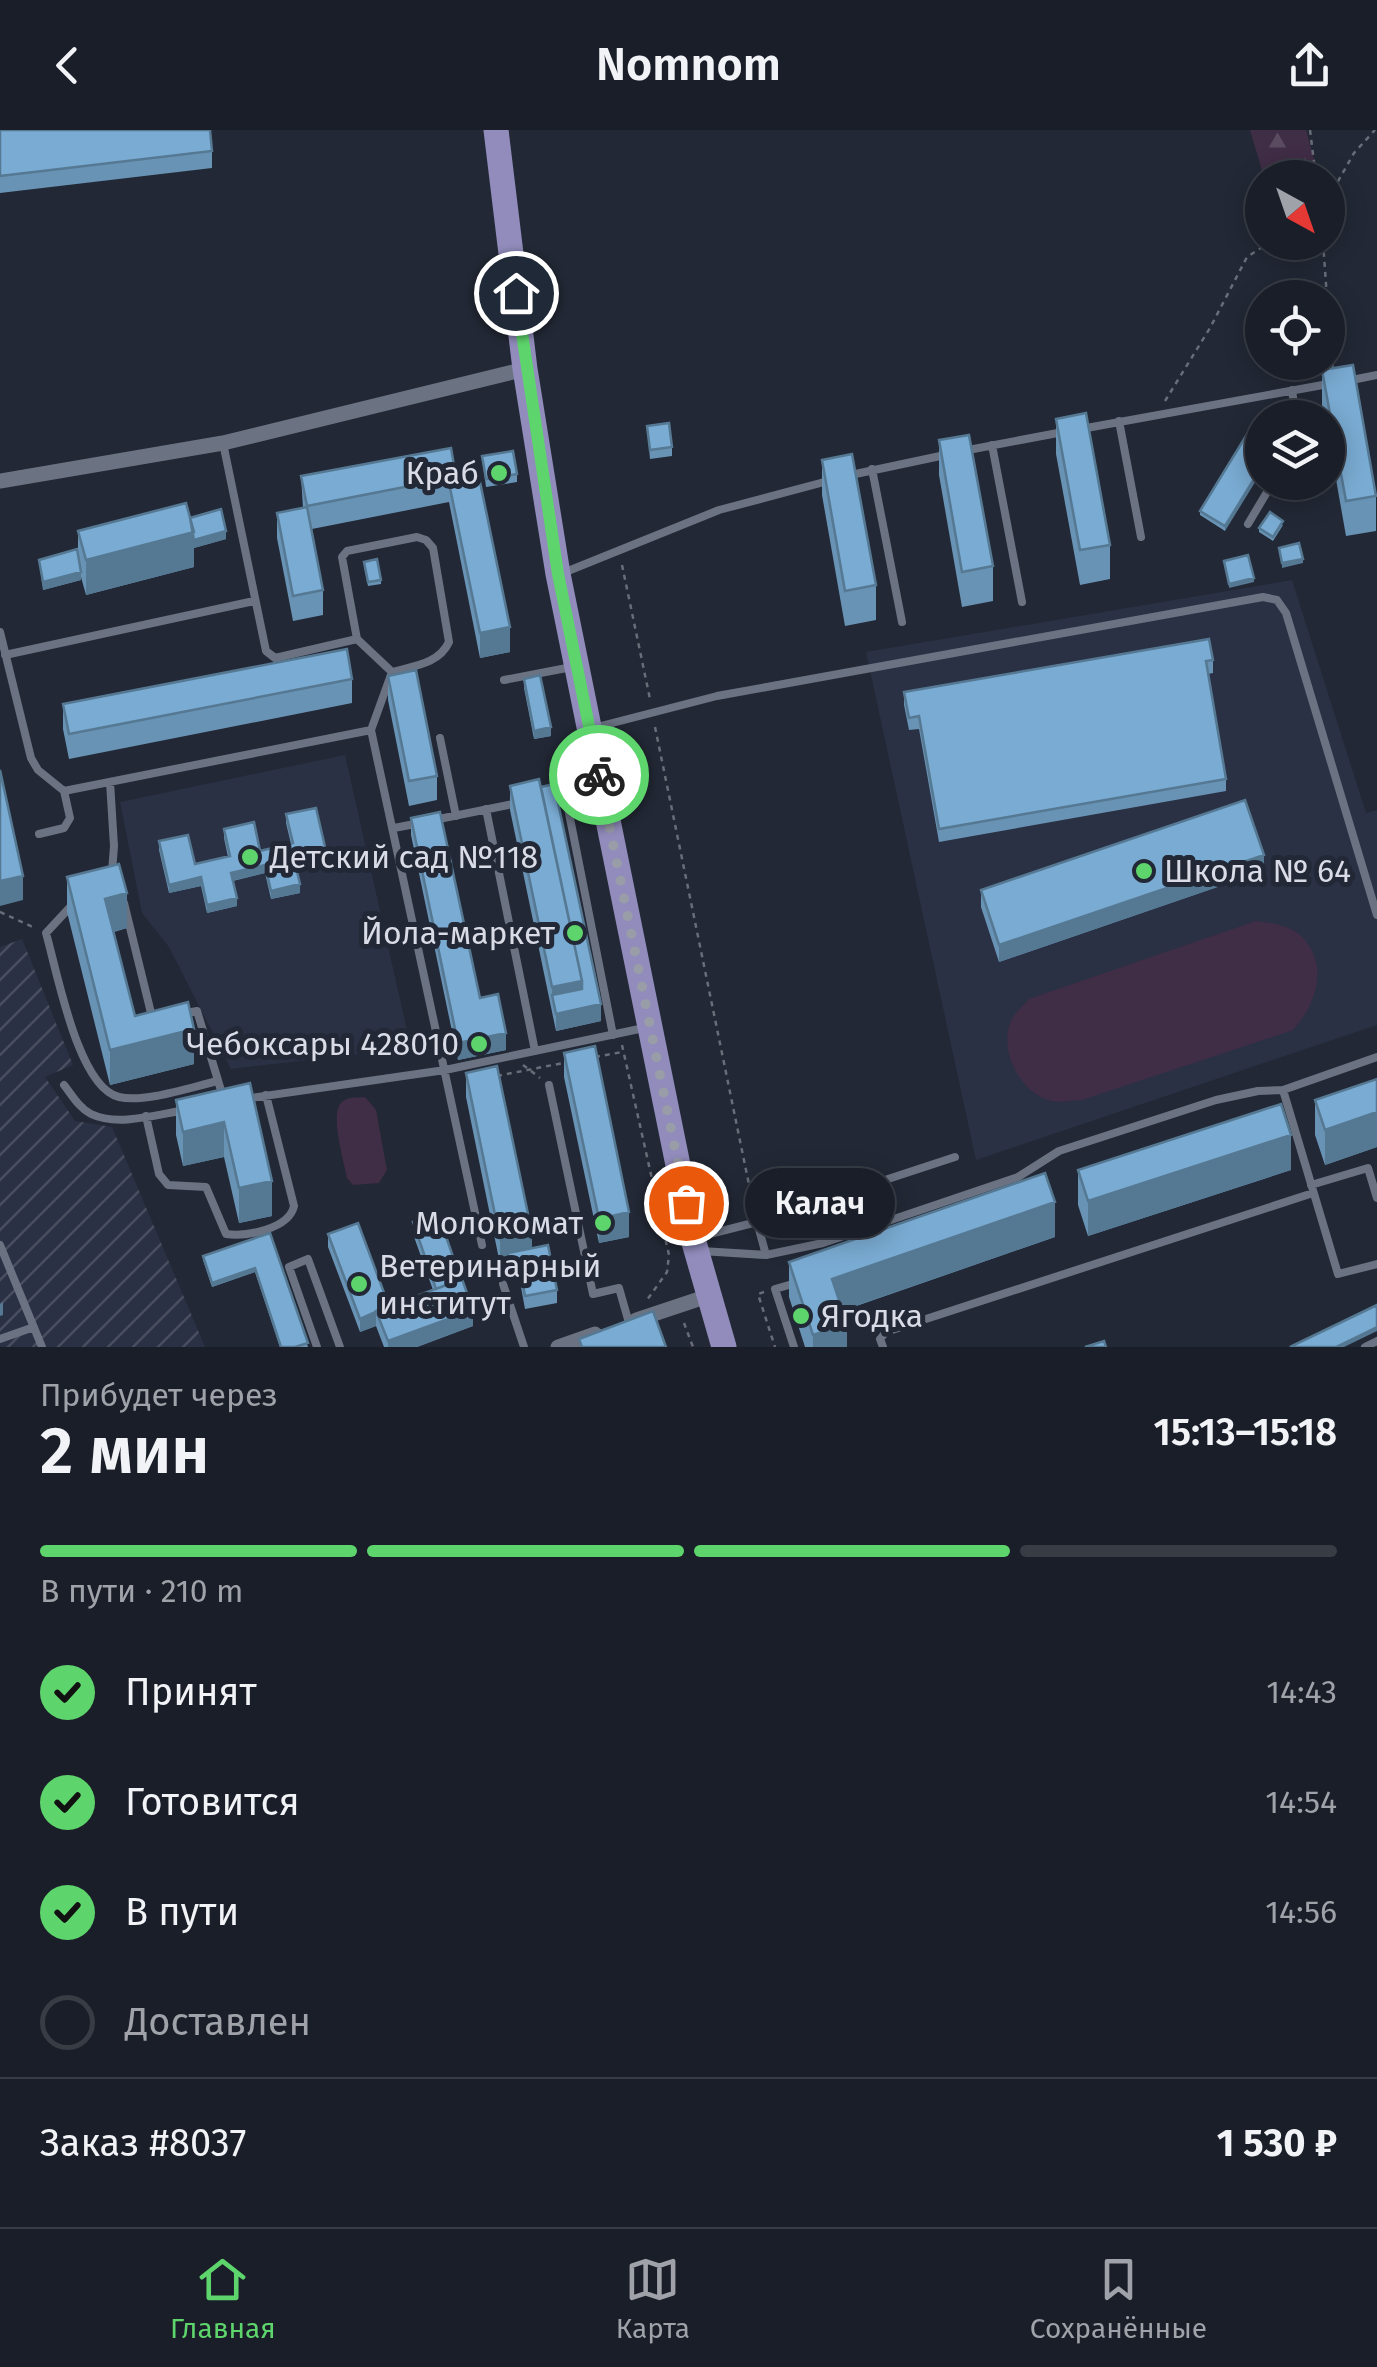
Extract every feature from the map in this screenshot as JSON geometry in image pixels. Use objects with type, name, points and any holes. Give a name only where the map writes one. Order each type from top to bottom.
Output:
[{"type":"main road","points":[[496,130],[525,369],[558,574],[648,1028],[695,1244],[724,1347]]},
{"type":"street","points":[[0,482],[223,442],[525,369]]},
{"type":"street","points":[[558,1347],[708,1296]]},
{"type":"lane","points":[[558,574],[719,510],[872,469],[1377,375]]},
{"type":"lane","points":[[1292,390],[1293,400]]},
{"type":"lane","points":[[1119,422],[1141,537]]},
{"type":"lane","points":[[223,442],[254,601],[270,656],[357,639]]},
{"type":"lane","points":[[992,446],[1022,602]]},
{"type":"lane","points":[[872,469],[902,622]]},
{"type":"lane","points":[[1248,524],[1262,500]]},
{"type":"lane","points":[[417,537],[432,548],[450,642],[434,660],[392,672],[357,639],[342,557],[347,550],[417,537]]},
{"type":"lane","points":[[589,729],[717,696],[1263,596],[1276,600],[1286,613],[1377,916]]},
{"type":"lane","points":[[4,655],[254,601]]},
{"type":"lane","points":[[0,632],[31,758],[38,770],[64,791],[70,818],[64,828],[39,834]]},
{"type":"lane","points":[[504,680],[576,666]]},
{"type":"lane","points":[[392,672],[371,730],[482,1245]]},
{"type":"lane","points":[[64,791],[371,730]]},
{"type":"lane","points":[[440,738],[456,816]]},
{"type":"lane","points":[[110,782],[112,874],[117,885]]},
{"type":"lane","points":[[394,828],[601,786]]},
{"type":"lane","points":[[565,793],[616,1034]]},
{"type":"lane","points":[[486,809],[535,1051]]},
{"type":"lane","points":[[100,882],[112,874]]},
{"type":"lane","points":[[122,896],[153,1021],[197,1011],[225,1103],[445,1070],[648,1028]]},
{"type":"lane","points":[[77,900],[46,933],[72,1025],[102,1089],[117,1097],[136,1098],[218,1081]]},
{"type":"lane","points":[[695,1244],[766,1256],[824,1243],[1018,1177],[1060,1151],[1216,1100],[1283,1090],[1377,1058]]},
{"type":"lane","points":[[64,1085],[91,1114],[110,1118],[205,1106]]},
{"type":"lane","points":[[549,1085],[593,1294],[619,1288],[628,1323]]},
{"type":"lane","points":[[1283,1090],[1338,1274],[1377,1264]]},
{"type":"lane","points":[[146,1116],[159,1174],[168,1185],[206,1187],[219,1224],[226,1234],[238,1236],[284,1223],[292,1216],[294,1206],[266,1094]]},
{"type":"lane","points":[[695,1244],[956,1157]]},
{"type":"lane","points":[[882,1347],[880,1339],[886,1332],[1368,1168],[1377,1198]]},
{"type":"lane","points":[[757,1222],[766,1256]]},
{"type":"lane","points":[[0,1245],[42,1347]]},
{"type":"lane","points":[[318,1347],[288,1267],[308,1259],[340,1347]]},
{"type":"lane","points":[[794,1347],[775,1289],[805,1280]]},
{"type":"lane","points":[[503,1284],[524,1347]]},
{"type":"lane","points":[[0,1338],[34,1327]]},
{"type":"lane","points":[[1365,1347],[1377,1341]]},
{"type":"path","points":[[1310,130],[1314,160]]},
{"type":"path","points":[[1345,169],[1375,130]]},
{"type":"path","points":[[1156,415],[1210,328],[1246,260]]},
{"type":"path","points":[[618,549],[757,1222]]},
{"type":"path","points":[[0,912],[46,933]]},
{"type":"path","points":[[616,1034],[670,1255],[660,1286],[638,1306]]},
{"type":"path","points":[[586,1059],[623,1052]]},
{"type":"path","points":[[511,1056],[549,1085]]},
{"type":"path","points":[[497,1076],[567,1063]]},
{"type":"path","points":[[758,1294],[774,1347]]},
{"type":"shaded area","name":"Школа № 64","points":[[1292,580],[1366,813],[1377,810],[1377,1025],[976,1160],[866,652]]},
{"type":"shaded area","name":"Детский сад №118","points":[[345,755],[411,1048],[231,1069],[169,947],[142,913],[120,802]]},
{"type":"shaded area","points":[[22,939],[73,1065],[45,1077],[75,1121],[112,1127],[205,1347],[0,1347],[0,947]]},
{"type":"green space","points":[[1250,130],[1306,130],[1314,160],[1259,160]]},
{"type":"green space","points":[[1256,921],[1296,932],[1315,959],[1313,997],[1293,1030],[1082,1100],[1051,1101],[1020,1079],[1009,1054],[1008,1029],[1029,999]]},
{"type":"green space","points":[[365,1097],[376,1110],[387,1170],[379,1183],[353,1185],[347,1178],[341,1150],[338,1109],[346,1099]]},
{"type":"building","points":[[0,130],[210,130],[212,151],[0,176]]},
{"type":"building","points":[[1353,365],[1376,496],[1346,501],[1345,400],[1327,400],[1324,380],[1345,380],[1345,366]]},
{"type":"building","points":[[1086,413],[1110,545],[1080,550],[1056,419]]},
{"type":"building","points":[[669,423],[672,447],[650,450],[647,426]]},
{"type":"building","points":[[969,435],[993,566],[962,572],[939,440]]},
{"type":"building","points":[[1245,438],[1245,494],[1225,526],[1200,511]]},
{"type":"building","points":[[451,448],[456,477],[307,506],[301,476]]},
{"type":"building","points":[[513,451],[517,474],[486,479],[482,456]]},
{"type":"building","points":[[852,454],[876,585],[845,591],[822,460]]},
{"type":"building","points":[[479,477],[510,627],[480,633],[449,483]]},
{"type":"building","points":[[186,503],[194,532],[86,560],[78,531]]},
{"type":"building","points":[[307,507],[323,590],[293,596],[277,513]]},
{"type":"building","points":[[221,509],[226,531],[194,540],[190,518]]},
{"type":"building","points":[[1270,512],[1283,521],[1273,537],[1259,528]]},
{"type":"building","points":[[1299,543],[1303,559],[1282,563],[1279,548]]},
{"type":"building","points":[[77,549],[81,572],[43,582],[39,560]]},
{"type":"building","points":[[1248,555],[1254,578],[1229,584],[1224,561]]},
{"type":"building","points":[[377,559],[381,580],[368,582],[364,562]]},
{"type":"building","points":[[1209,639],[1213,660],[1206,661],[1226,779],[939,829],[919,716],[909,718],[904,692]]},
{"type":"building","points":[[347,649],[352,679],[69,734],[63,704]]},
{"type":"building","points":[[416,670],[437,776],[409,781],[388,676]]},
{"type":"building","points":[[540,675],[551,727],[534,731],[524,679]]},
{"type":"building","points":[[0,770],[23,876],[0,881]]},
{"type":"building","points":[[539,779],[582,981],[552,987],[510,786]]},
{"type":"building","points":[[554,784],[601,1004],[556,1014],[552,995],[582,989],[582,981],[541,787]]},
{"type":"building","points":[[1245,800],[1264,855],[999,945],[981,890]]},
{"type":"building","points":[[316,808],[326,851],[294,859],[300,884],[271,891],[265,865],[231,873],[237,898],[207,905],[201,877],[169,885],[159,841],[188,835],[195,864],[230,856],[224,829],[254,822],[260,851],[293,843],[286,814]]},
{"type":"building","points":[[440,812],[480,998],[498,994],[506,1033],[458,1043],[411,818]]},
{"type":"building","points":[[119,864],[127,893],[105,899],[135,1016],[188,1002],[194,1029],[110,1050],[67,877]]},
{"type":"building","points":[[595,1046],[629,1212],[599,1219],[564,1053]]},
{"type":"building","points":[[497,1066],[532,1233],[500,1239],[466,1073]]},
{"type":"building","points":[[1377,1079],[1377,1112],[1325,1130],[1315,1100]]},
{"type":"building","points":[[250,1083],[272,1181],[239,1188],[224,1122],[183,1132],[176,1100]]},
{"type":"building","points":[[1281,1104],[1291,1135],[1088,1201],[1078,1170]]},
{"type":"building","points":[[1045,1173],[1055,1202],[832,1279],[847,1324],[813,1335],[789,1262]]},
{"type":"building","points":[[438,1213],[461,1280],[436,1289],[413,1222]]},
{"type":"building","name":"Ветеринарный институт","points":[[358,1223],[389,1306],[360,1319],[328,1234]]},
{"type":"building","points":[[270,1233],[308,1343],[295,1347],[281,1347],[255,1268],[212,1283],[203,1256]]},
{"type":"building","points":[[548,1245],[557,1290],[525,1296],[518,1259],[509,1261],[508,1253]]},
{"type":"building","points":[[462,1279],[473,1310],[388,1341],[376,1311]]},
{"type":"building","points":[[1377,1305],[1377,1327],[1336,1347],[1290,1347]]},
{"type":"building","points":[[653,1311],[666,1347],[582,1347],[579,1339]]},
{"type":"building","points":[[1104,1341],[1106,1347],[1085,1347]]},
{"type":"way so far","points":[[599,775],[686,1203]]},
{"type":"place","name":"Краб","points":[[499,473]]},
{"type":"place","name":"Детский сад №118","points":[[250,857]]},
{"type":"place","name":"Школа № 64","points":[[1144,871]]},
{"type":"place","name":"Йола-маркет","points":[[575,933]]},
{"type":"place","name":"Чебоксары 428010","points":[[479,1044]]},
{"type":"place","name":"Калач","points":[[686,1203]]},
{"type":"place","name":"Молокомат","points":[[603,1223]]},
{"type":"place","name":"Ветеринарный институт","points":[[359,1284]]},
{"type":"place","name":"Ягодка","points":[[801,1316]]},
{"type":"route","points":[[516,293],[558,574],[599,775]]}]
